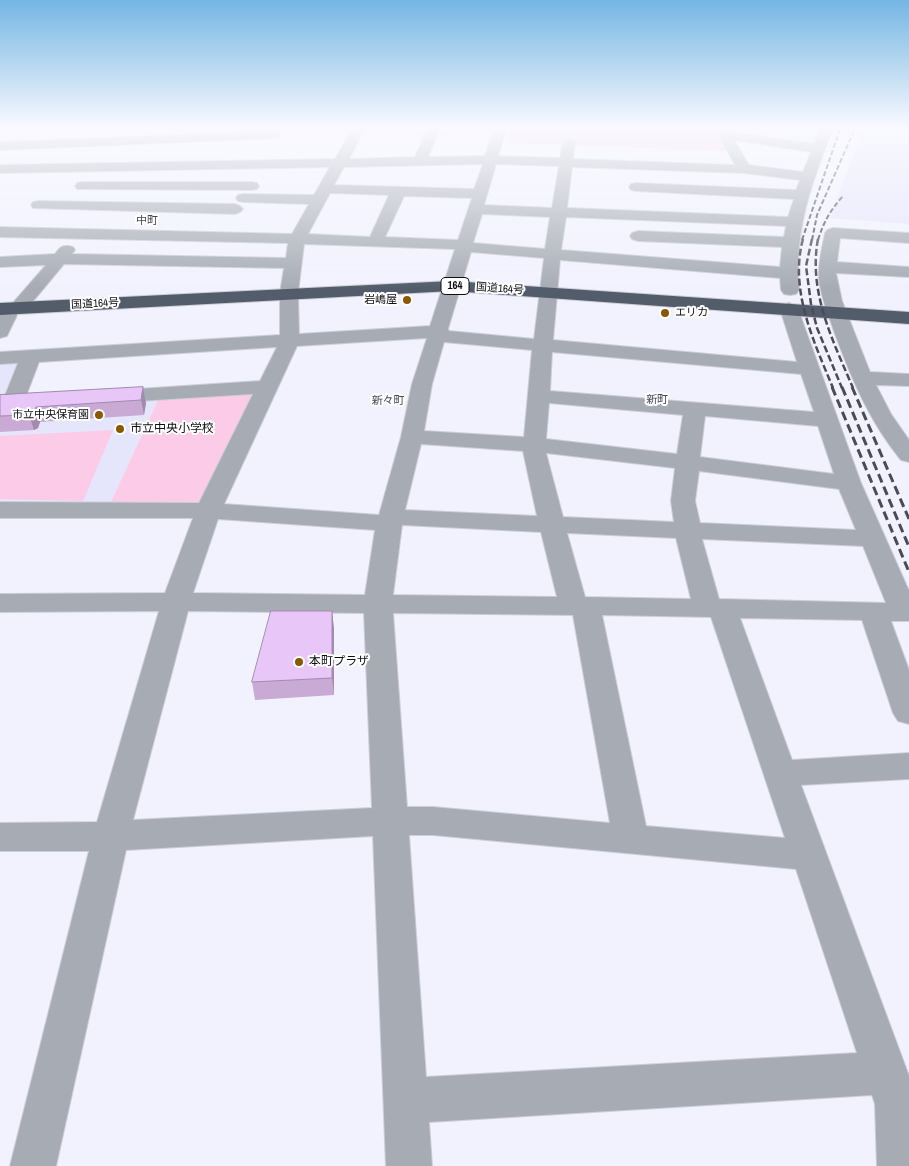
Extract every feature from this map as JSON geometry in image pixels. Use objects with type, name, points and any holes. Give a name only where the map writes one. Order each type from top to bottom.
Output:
[{"type":"highway","name":"国道164号","points":[[10,309],[452,286],[909,318]]},
{"type":"street","points":[[32,180],[48,186],[243,198],[398,192],[559,212],[796,222]]},
{"type":"street","points":[[3,232],[48,186],[51,180]]},
{"type":"street","points":[[48,186],[65,180]]},
{"type":"street","points":[[214,238],[243,198],[253,180]]},
{"type":"street","points":[[33,1166],[111,836],[176,602],[208,511],[290,340],[288,294],[296,239],[329,180]]},
{"type":"street","points":[[409,1166],[378,605],[390,520],[412,437],[422,384],[439,334],[485,180]]},
{"type":"street","points":[[564,180],[547,292],[534,453],[552,523],[580,606],[631,839]]},
{"type":"street","points":[[636,180],[639,262]]},
{"type":"street","points":[[0,603],[176,602],[580,606],[906,612],[850,483],[810,369],[792,309],[787,273],[790,242],[808,180]]},
{"type":"street","points":[[66,186],[243,198]]},
{"type":"street","points":[[636,187],[804,194]]},
{"type":"street","points":[[376,242],[398,192]]},
{"type":"street","points":[[3,232],[296,239],[464,246],[553,256],[787,273]]},
{"type":"street","points":[[905,444],[875,407],[862,378],[837,312],[828,278],[828,267],[832,233],[909,238]]},
{"type":"street","points":[[0,332],[10,309],[60,259],[80,234]]},
{"type":"street","points":[[638,236],[790,242]]},
{"type":"street","points":[[0,262],[60,259],[293,263]]},
{"type":"street","points":[[828,267],[909,272]]},
{"type":"street","points":[[0,358],[290,340],[439,334],[542,346],[810,369]]},
{"type":"street","points":[[31,356],[13,403],[62,400]]},
{"type":"street","points":[[862,378],[909,380]]},
{"type":"street","points":[[91,398],[268,387]]},
{"type":"street","points":[[538,396],[827,420]]},
{"type":"street","points":[[695,408],[683,501],[690,532],[690,542],[714,608],[780,773],[897,1104],[900,1166]]},
{"type":"street","points":[[412,437],[535,445],[850,483]]},
{"type":"street","points":[[0,510],[208,511],[390,520],[552,523],[690,532],[873,539]]},
{"type":"street","points":[[872,611],[909,713]]},
{"type":"street","points":[[780,773],[909,766]]},
{"type":"street","points":[[0,837],[111,836],[389,821],[433,822],[808,856]]},
{"type":"street","points":[[406,1101],[885,1074]]},
{"type":"shaded area","points":[[844,180],[909,180],[909,224],[830,218]]},
{"type":"shaded area","name":"市立中央小学校","points":[[23,359],[4,406],[160,396],[110,504],[0,504],[0,361]]},
{"type":"shaded area","points":[[256,393],[201,502],[193,505],[110,504],[160,396]]},
{"type":"shaded area","points":[[113,430],[83,501],[0,499],[0,436]]},
{"type":"building","points":[[143,387],[141,400],[36,407],[34,412],[29,415],[0,416],[0,395]]},
{"type":"building","name":"本町プラザ","points":[[271,611],[332,611],[332,678],[252,682]]},
{"type":"railway","points":[[802,240],[822,180]]},
{"type":"railway","points":[[812,240],[817,215],[832,180]]},
{"type":"railway","points":[[818,240],[828,216],[844,195]]},
{"type":"railway","points":[[803,239],[799,258],[801,296],[811,334],[833,388]]},
{"type":"railway","points":[[812,239],[806,266],[811,304],[817,328],[842,388]]},
{"type":"railway","points":[[818,239],[816,278],[819,297],[830,334],[853,388]]},
{"type":"railway","points":[[832,387],[909,572]]},
{"type":"railway","points":[[842,387],[909,547]]},
{"type":"railway","points":[[852,387],[909,519]]},
{"type":"place","name":"岩嶋屋","points":[[407,300]]},
{"type":"place","name":"エリカ","points":[[665,313]]},
{"type":"place","name":"市立中央保育園","points":[[99,415]]},
{"type":"place","name":"市立中央小学校","points":[[120,429]]},
{"type":"place","name":"本町プラザ","points":[[299,662]]},
{"type":"district","name":"中町","points":[[147,221]]},
{"type":"district","name":"新町","points":[[657,400]]},
{"type":"district","name":"新々町","points":[[388,401]]}]
